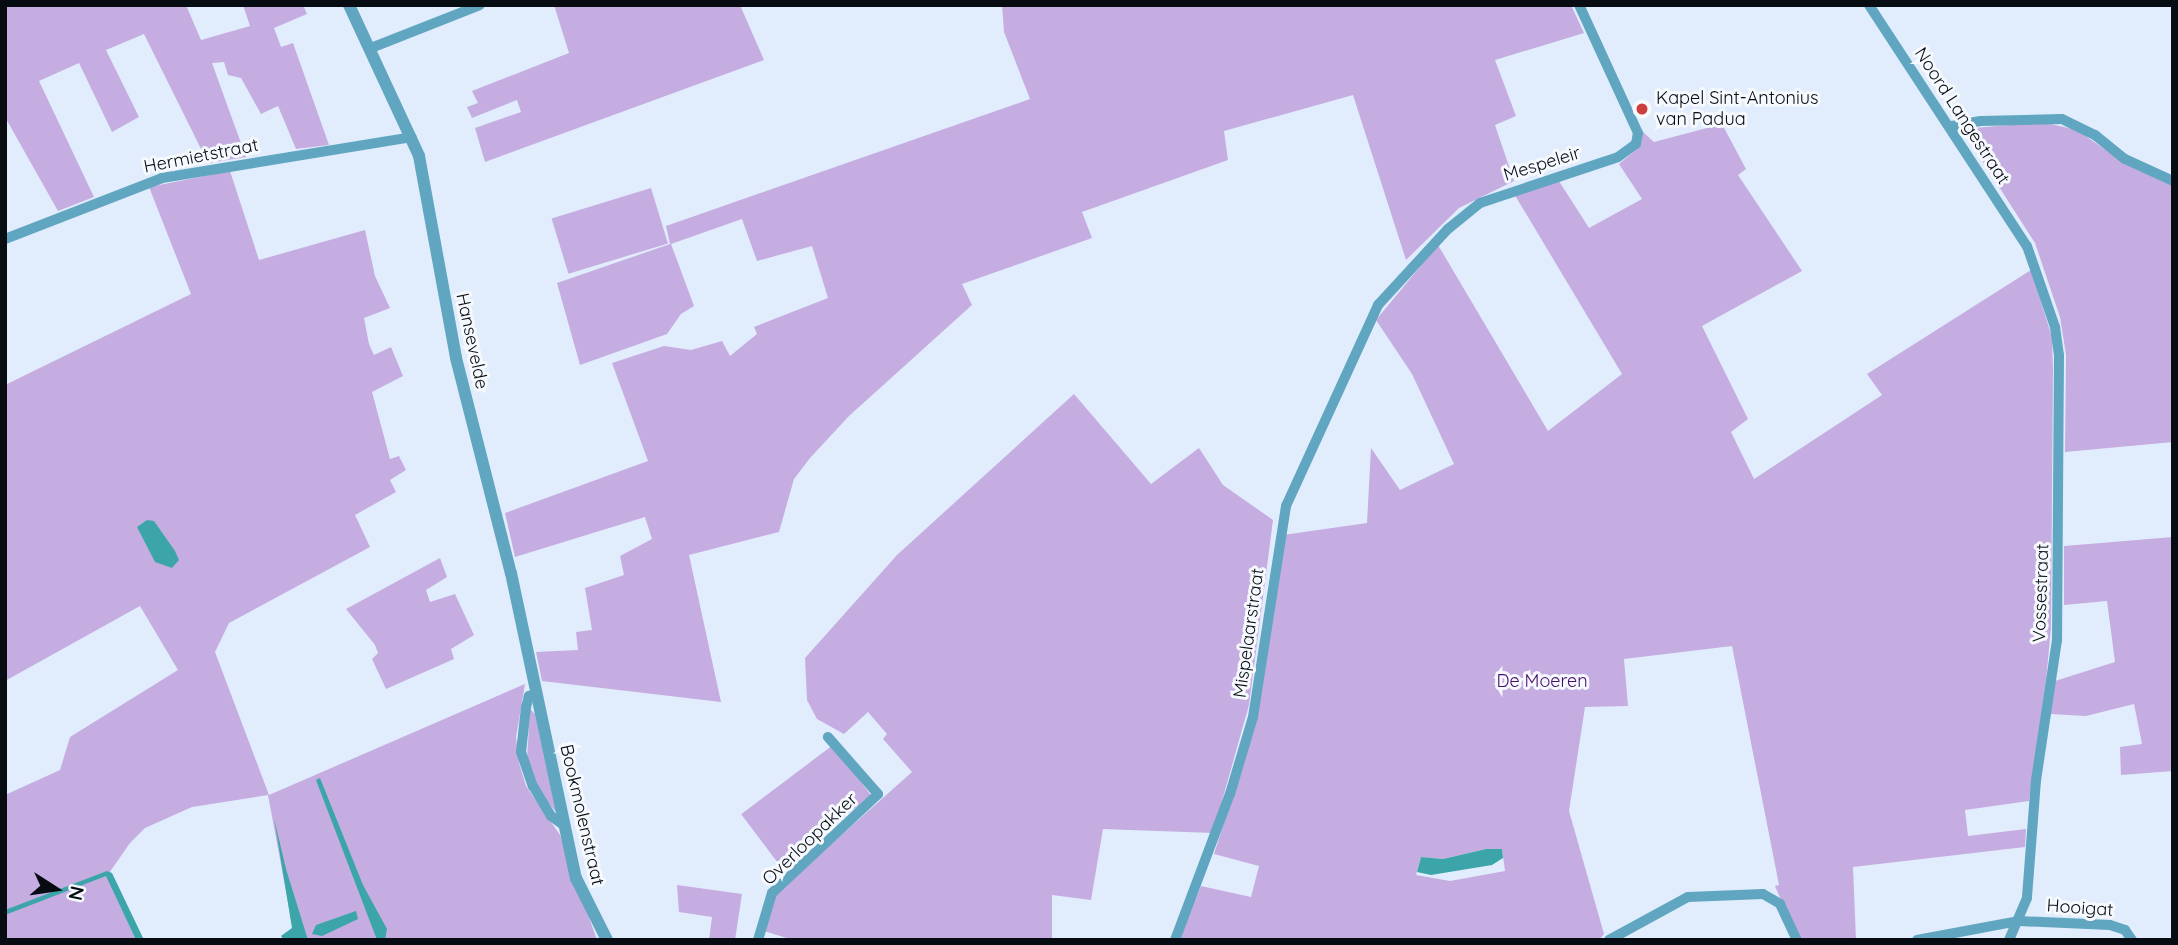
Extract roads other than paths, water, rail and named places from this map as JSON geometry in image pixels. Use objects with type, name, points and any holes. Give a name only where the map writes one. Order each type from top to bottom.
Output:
[{"type":"street","name":"Hansevelde","points":[[349,5],[412,137],[423,173],[461,380],[537,693]]},
{"type":"street","points":[[371,48],[480,5]]},
{"type":"street","name":"Mespeleir","points":[[1363,336],[1378,305],[1413,264],[1480,203],[1618,157],[1636,144],[1639,133],[1578,5]]},
{"type":"street","name":"Noord Langestraat","points":[[1869,5],[1952,126],[2027,246]]},
{"type":"street","points":[[1952,126],[1992,120],[2062,119],[2095,135],[2125,159],[2173,181]]},
{"type":"street","name":"Hermietstraat","points":[[5,239],[162,178],[412,137]]},
{"type":"street","name":"Vossestraat","points":[[2009,940],[2027,898],[2036,780],[2059,606],[2059,355],[2055,327],[2027,246]]},
{"type":"street","name":"Mispelaarstraat","points":[[1175,940],[1230,794],[1253,718],[1286,506],[1363,336]]},
{"type":"street","points":[[537,693],[529,696],[521,752],[539,796],[551,816],[565,825]]},
{"type":"street","name":"Bookmolenstraat","points":[[537,693],[584,901],[604,938]]},
{"type":"street","name":"Overloopakker","points":[[758,940],[772,893],[878,794],[828,737]]},
{"type":"street","points":[[1609,940],[1688,897],[1763,894],[1780,904],[1797,940]]},
{"type":"street","name":"Hooigat","points":[[1917,940],[2019,921],[2110,925],[2125,930],[2132,940]]},
{"type":"water","points":[[147,520],[154,521],[175,551],[179,560],[172,568],[155,562],[137,527]]},
{"type":"water","points":[[320,778],[363,885],[387,929],[385,940],[377,940],[316,780]]},
{"type":"water","points":[[274,818],[286,869],[308,940],[284,940],[281,936],[292,928]]},
{"type":"water","points":[[1486,849],[1502,849],[1503,858],[1492,865],[1431,875],[1417,872],[1421,857],[1443,859]]},
{"type":"water","points":[[107,871],[112,873],[144,940],[136,940],[106,876],[5,915],[5,910]]},
{"type":"water","points":[[356,911],[358,919],[322,936],[312,934],[316,925]]},
{"type":"place","name":"Kapel Sint-Antonius van Padua","points":[[1642,109]]},
{"type":"park label","name":"De Moeren","points":[[1542,681]]}]
